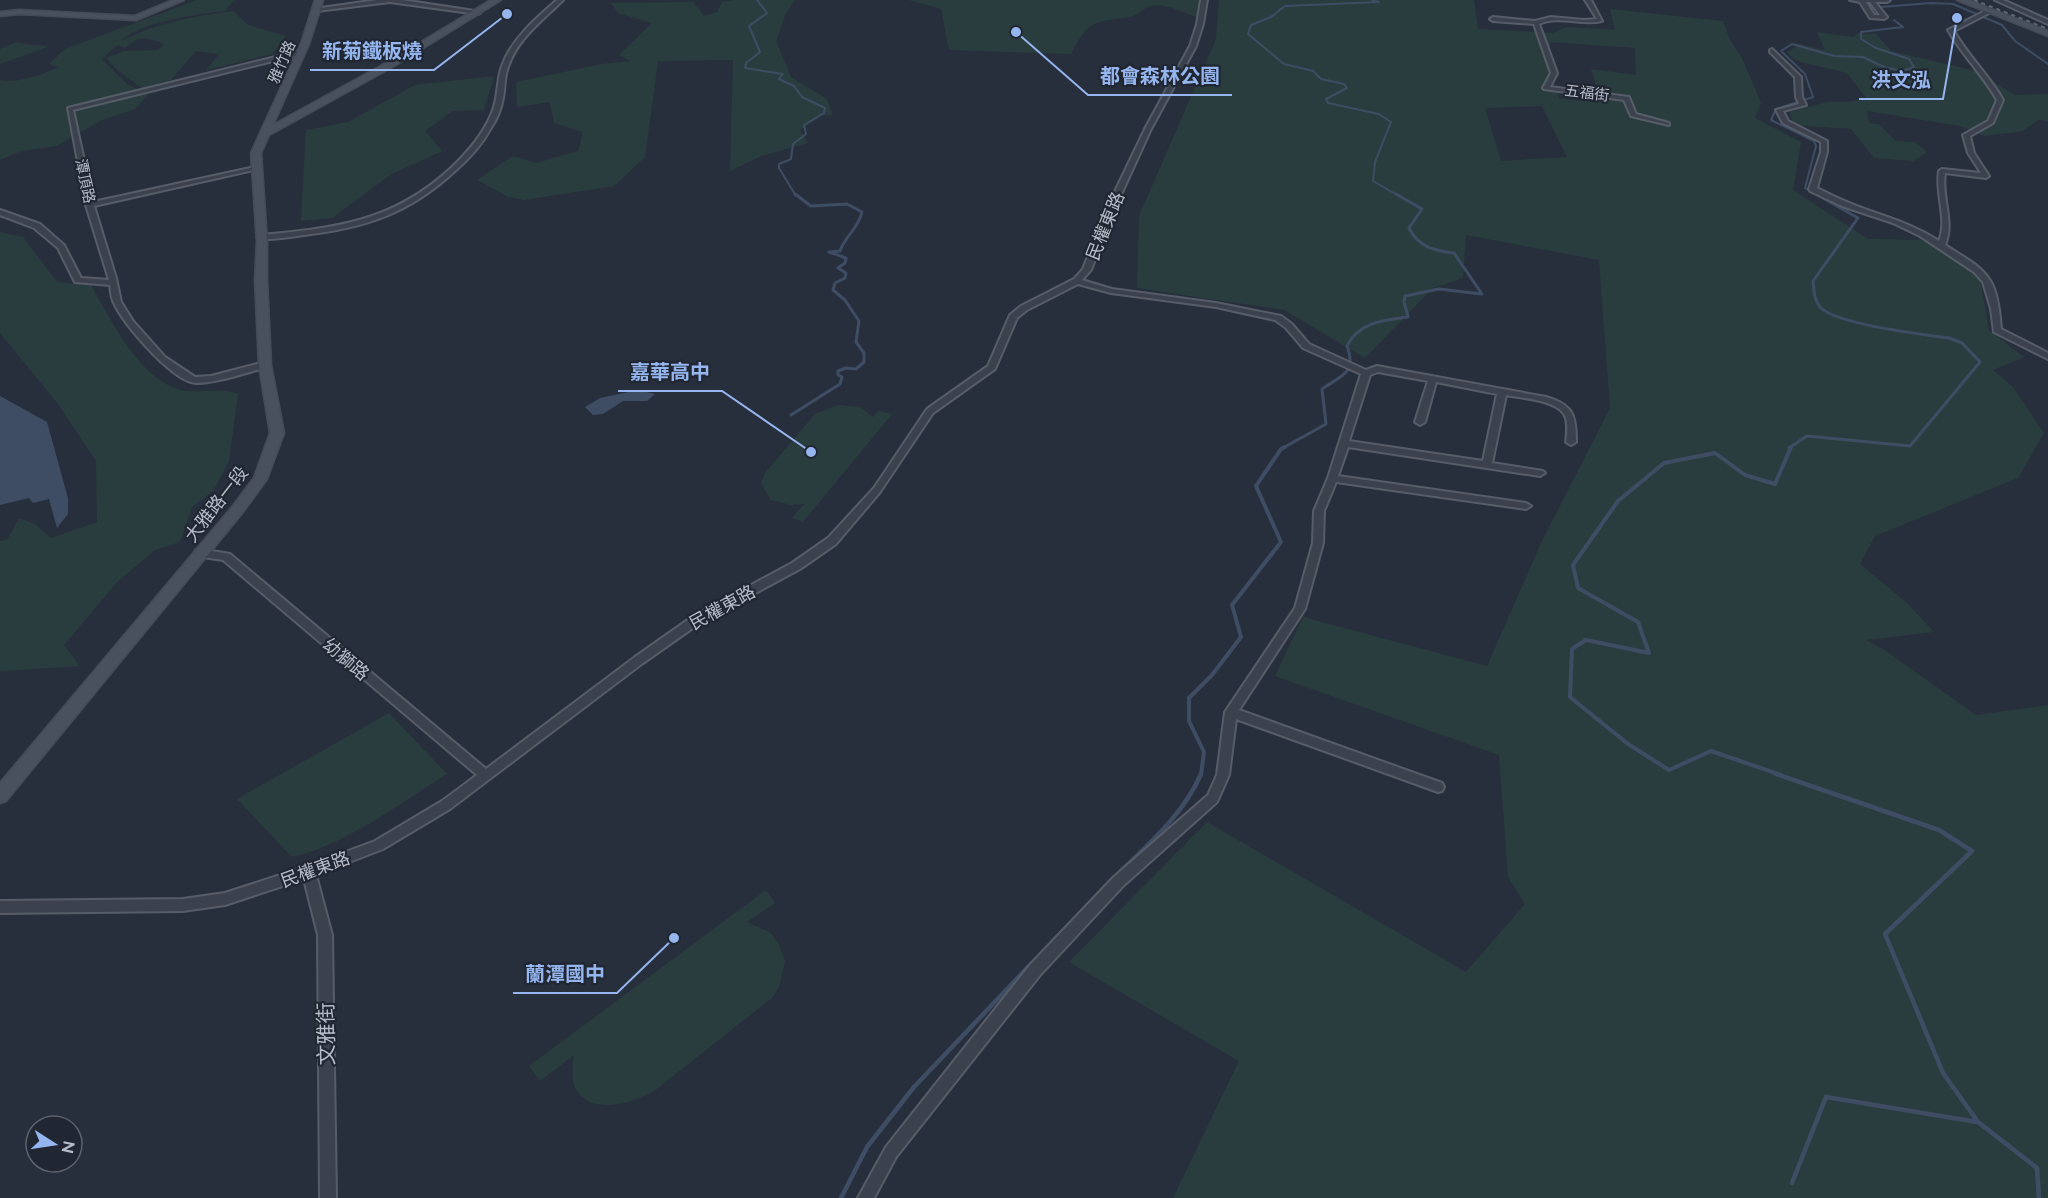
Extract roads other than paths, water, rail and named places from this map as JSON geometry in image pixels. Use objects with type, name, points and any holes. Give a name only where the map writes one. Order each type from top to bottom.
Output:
[{"type":"main road","points":[[0,14],[19,12],[136,18],[180,0]]},
{"type":"main road","points":[[266,133],[391,64],[497,0]]},
{"type":"main road","points":[[1961,0],[2048,34]]},
{"type":"main road","name":"雅竹路","points":[[266,133],[318,4]]},
{"type":"main road","name":"大雅路一段","points":[[0,796],[260,479],[277,433],[265,364],[261,237],[255,169],[256,153],[266,133]]},
{"type":"street","points":[[318,4],[390,0],[478,12]]},
{"type":"street","points":[[261,237],[330,231],[363,223],[401,209],[428,194],[486,135],[499,105],[506,65],[536,21],[561,0]]},
{"type":"street","name":"民權東路","points":[[0,907],[183,905],[225,899],[309,873],[379,845],[446,805],[696,620],[796,566],[832,541],[877,490],[930,411],[992,367],[1013,317],[1024,308],[1077,280],[1088,269],[1110,210],[1148,129],[1193,46],[1204,0]]},
{"type":"street","points":[[1494,19],[1536,23],[1543,19],[1592,22],[1600,20],[1588,0]]},
{"type":"street","points":[[1857,0],[1885,0]]},
{"type":"street","points":[[1857,0],[1872,17],[1884,17],[1872,1]]},
{"type":"street","points":[[1998,0],[2048,22]]},
{"type":"street","points":[[1941,245],[1947,237],[1939,181],[1942,171],[1986,176],[1971,153],[1966,135],[1991,122],[2000,100],[1992,84],[1957,42],[1951,30],[1989,11]]},
{"type":"street","name":"五福街","points":[[1536,23],[1554,73],[1546,88],[1626,98],[1633,115],[1667,124]]},
{"type":"street","points":[[1772,51],[1798,77],[1799,97],[1803,105],[1779,110],[1785,122],[1824,141],[1824,152],[1813,189],[1845,204],[1896,221],[1941,245],[1977,270],[1987,281],[1995,309],[1997,330],[2048,356]]},
{"type":"street","name":"潭頂路","points":[[265,364],[211,379],[193,380],[162,359],[130,322],[117,302],[90,205],[70,109],[300,53]]},
{"type":"street","points":[[90,205],[255,169]]},
{"type":"street","points":[[0,212],[37,226],[61,247],[78,280],[113,283]]},
{"type":"street","points":[[1077,280],[1111,291],[1216,305],[1278,318],[1289,326],[1306,346],[1366,373],[1377,369],[1433,378],[1561,405],[1569,411],[1572,421],[1571,442]]},
{"type":"street","points":[[866,1198],[891,1152],[1035,970],[1119,881],[1213,798],[1223,774],[1231,712],[1256,678],[1300,609],[1318,543],[1319,511],[1333,478],[1366,373]]},
{"type":"street","points":[[1420,422],[1433,378]]},
{"type":"street","points":[[1487,465],[1502,391]]},
{"type":"street","points":[[1344,443],[1540,473]]},
{"type":"street","points":[[1333,478],[1526,506]]},
{"type":"street","name":"幼獅路","points":[[200,553],[226,557],[486,776]]},
{"type":"street","points":[[1231,712],[1438,787]]},
{"type":"street","name":"文雅街","points":[[309,873],[313,897],[321,910],[325,935],[328,1198]]},
{"type":"water","points":[[638,390],[655,394],[647,401],[623,401],[603,414],[593,415],[585,407],[600,398]]},
{"type":"water","points":[[0,396],[47,422],[68,498],[68,514],[57,528],[49,499],[33,503],[29,498],[0,505]]},
{"type":"waterway","points":[[757,0],[767,13],[749,26],[760,52],[746,63],[745,68],[783,74],[779,79],[794,86],[802,97],[825,108],[824,113],[804,125],[806,134],[793,144],[791,159],[779,164],[779,168],[796,196]]},
{"type":"waterway","points":[[1372,0],[1379,2],[1285,6],[1271,17],[1251,25],[1248,34],[1284,64],[1313,71],[1321,79],[1344,84],[1347,88],[1326,99],[1328,103],[1379,114],[1391,122],[1375,162],[1373,181],[1399,196]]},
{"type":"waterway","points":[[1881,7],[1931,3],[1953,4],[2002,25],[2015,41],[2048,64]]},
{"type":"waterway","points":[[1819,196],[1805,188],[1816,146],[1814,141],[1771,120],[1776,109],[1813,97],[1805,74],[1781,51],[1792,44],[1834,56],[1863,57],[1884,67],[1902,71],[1914,67],[1909,59],[1876,48],[1861,39],[1861,32],[1903,27],[1894,20]]},
{"type":"waterway","points":[[791,415],[840,384],[842,377],[838,375],[838,371],[846,368],[856,369],[864,362],[864,353],[856,342],[859,321],[845,300],[833,290],[835,283],[845,278],[846,273],[838,268],[845,263],[846,258],[829,252],[840,251],[858,223],[862,212],[847,204],[811,206],[795,194]]},
{"type":"waterway","points":[[1283,448],[1326,424],[1322,389],[1349,368],[1350,355],[1347,346],[1358,332],[1373,324],[1408,317],[1404,302],[1405,296],[1439,289],[1482,294],[1454,253],[1428,247],[1417,240],[1409,228],[1422,209],[1396,194]]},
{"type":"waterway","points":[[1789,448],[1807,436],[1910,446],[1980,362],[1962,343],[1949,338],[1862,324],[1831,314],[1821,308],[1816,299],[1813,281],[1858,218],[1816,194]]},
{"type":"waterway","points":[[1781,775],[1711,751],[1669,770],[1628,744],[1570,697],[1572,649],[1586,640],[1649,653],[1638,622],[1578,588],[1573,565],[1618,501],[1664,463],[1715,453],[1745,475],[1775,484],[1791,447]]},
{"type":"waterway","points":[[1201,775],[1204,752],[1189,721],[1189,698],[1212,675],[1241,637],[1232,605],[1281,542],[1256,486],[1283,448]]},
{"type":"waterway","points":[[1121,871],[1176,814],[1201,774]]},
{"type":"waterway","points":[[1776,774],[1939,830],[1972,851],[1885,934],[1943,1073],[1978,1122],[2037,1168],[2039,1198]]},
{"type":"waterway","points":[[841,1198],[867,1147],[914,1087],[1028,967]]},
{"type":"waterway","points":[[1792,1183],[1826,1097],[1977,1122]]},
{"type":"railway","points":[[1974,0],[2048,29]]},
{"type":"place","name":"新菊鐵板燒","points":[[507,14]]},
{"type":"place","name":"洪文泓","points":[[1957,18]]},
{"type":"place","name":"都會森林公園","points":[[1016,32]]},
{"type":"place","name":"嘉華高中","points":[[811,452]]},
{"type":"place","name":"蘭潭國中","points":[[674,938]]}]
